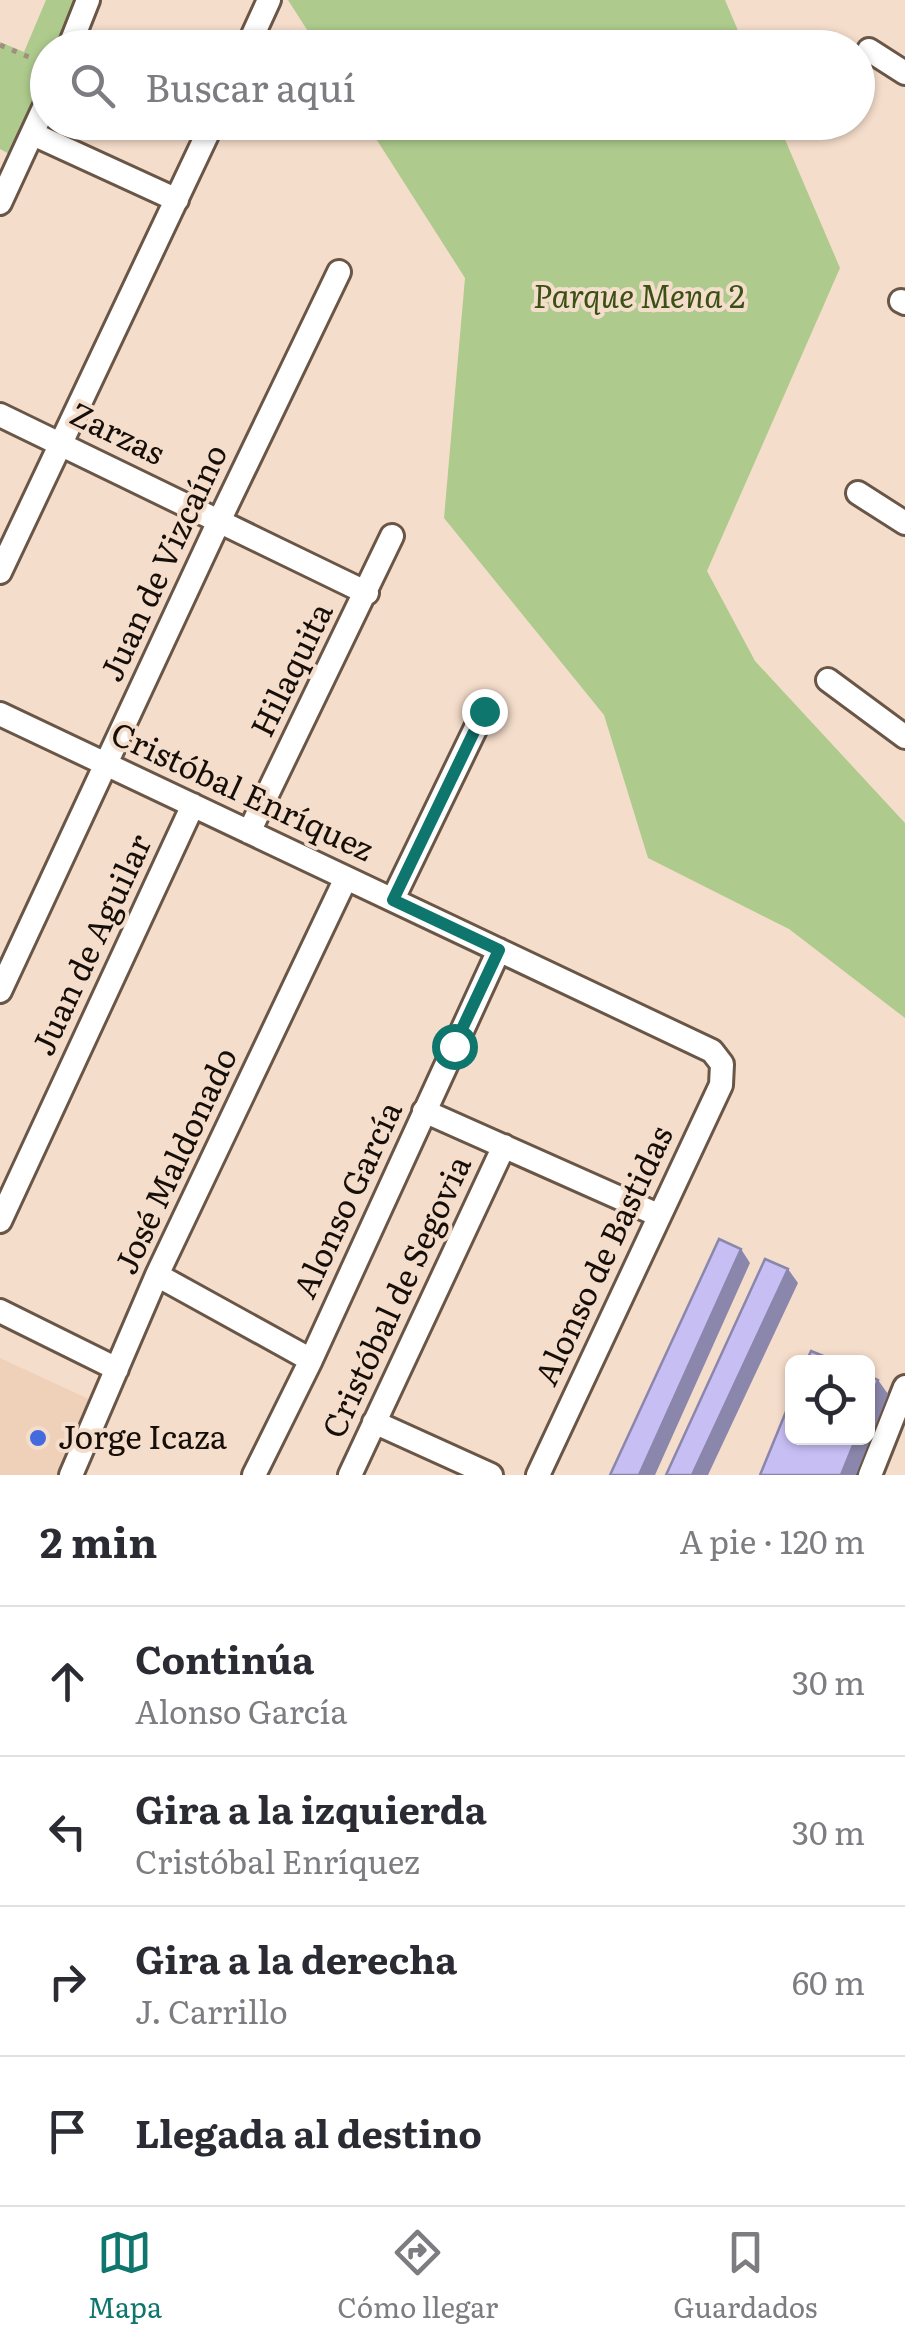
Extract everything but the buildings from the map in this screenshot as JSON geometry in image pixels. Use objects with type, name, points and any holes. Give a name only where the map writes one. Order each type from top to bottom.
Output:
[{"type":"street","points":[[76,30],[88,0]]},
{"type":"street","points":[[255,30],[269,0]]},
{"type":"street","points":[[875,54],[905,73]]},
{"type":"street","points":[[0,202],[30,140]]},
{"type":"street","points":[[46,140],[177,200]]},
{"type":"street","points":[[0,572],[205,140]]},
{"type":"street","name":"Juan de Vizcaíno","points":[[0,991],[339,272]]},
{"type":"street","name":"Zarzas","points":[[0,416],[220,519],[366,593]]},
{"type":"street","points":[[858,493],[905,523]]},
{"type":"street","name":"Hilaquita","points":[[249,832],[392,536]]},
{"type":"street","points":[[828,680],[905,736]]},
{"type":"street","points":[[393,900],[484,711]]},
{"type":"street","name":"Cristóbal Enríquez","points":[[0,714],[712,1051],[722,1064]]},
{"type":"street","name":"Juan de Aguilar","points":[[0,1221],[193,806]]},
{"type":"street","name":"José Maldonado","points":[[70,1475],[157,1275],[346,878]]},
{"type":"street","name":"Alonso García","points":[[254,1475],[499,950]]},
{"type":"street","name":"Alonso de Bastidas","points":[[538,1475],[721,1085],[722,1064]]},
{"type":"street","points":[[424,1111],[658,1216]]},
{"type":"street","name":"Cristóbal de Segovia","points":[[350,1475],[504,1146]]},
{"type":"street","points":[[157,1275],[310,1360]]},
{"type":"street","points":[[0,1311],[116,1369]]},
{"type":"street","points":[[870,1475],[905,1386]]},
{"type":"street","points":[[374,1422],[491,1475]]},
{"type":"path","points":[[0,45],[30,57]]},
{"type":"shaded area","name":"Jorge Icaza","points":[[0,1358],[93,1401],[58,1475],[0,1475]]},
{"type":"green space","points":[[46,0],[83,0],[71,30],[33,30]]},
{"type":"green space","points":[[288,0],[725,0],[738,30],[307,30]]},
{"type":"green space","points":[[30,38],[30,107],[11,155],[0,149],[0,42],[24,52]]},
{"type":"green space","name":"Parque Mena 2","points":[[377,140],[785,140],[840,268],[707,571],[755,661],[905,823],[905,1018],[789,929],[648,858],[604,715],[444,518],[465,278]]},
{"type":"place","name":"Jorge Icaza","points":[[38,1438]]},
{"type":"route","points":[[454,1046],[499,950],[393,900],[484,711]]}]
